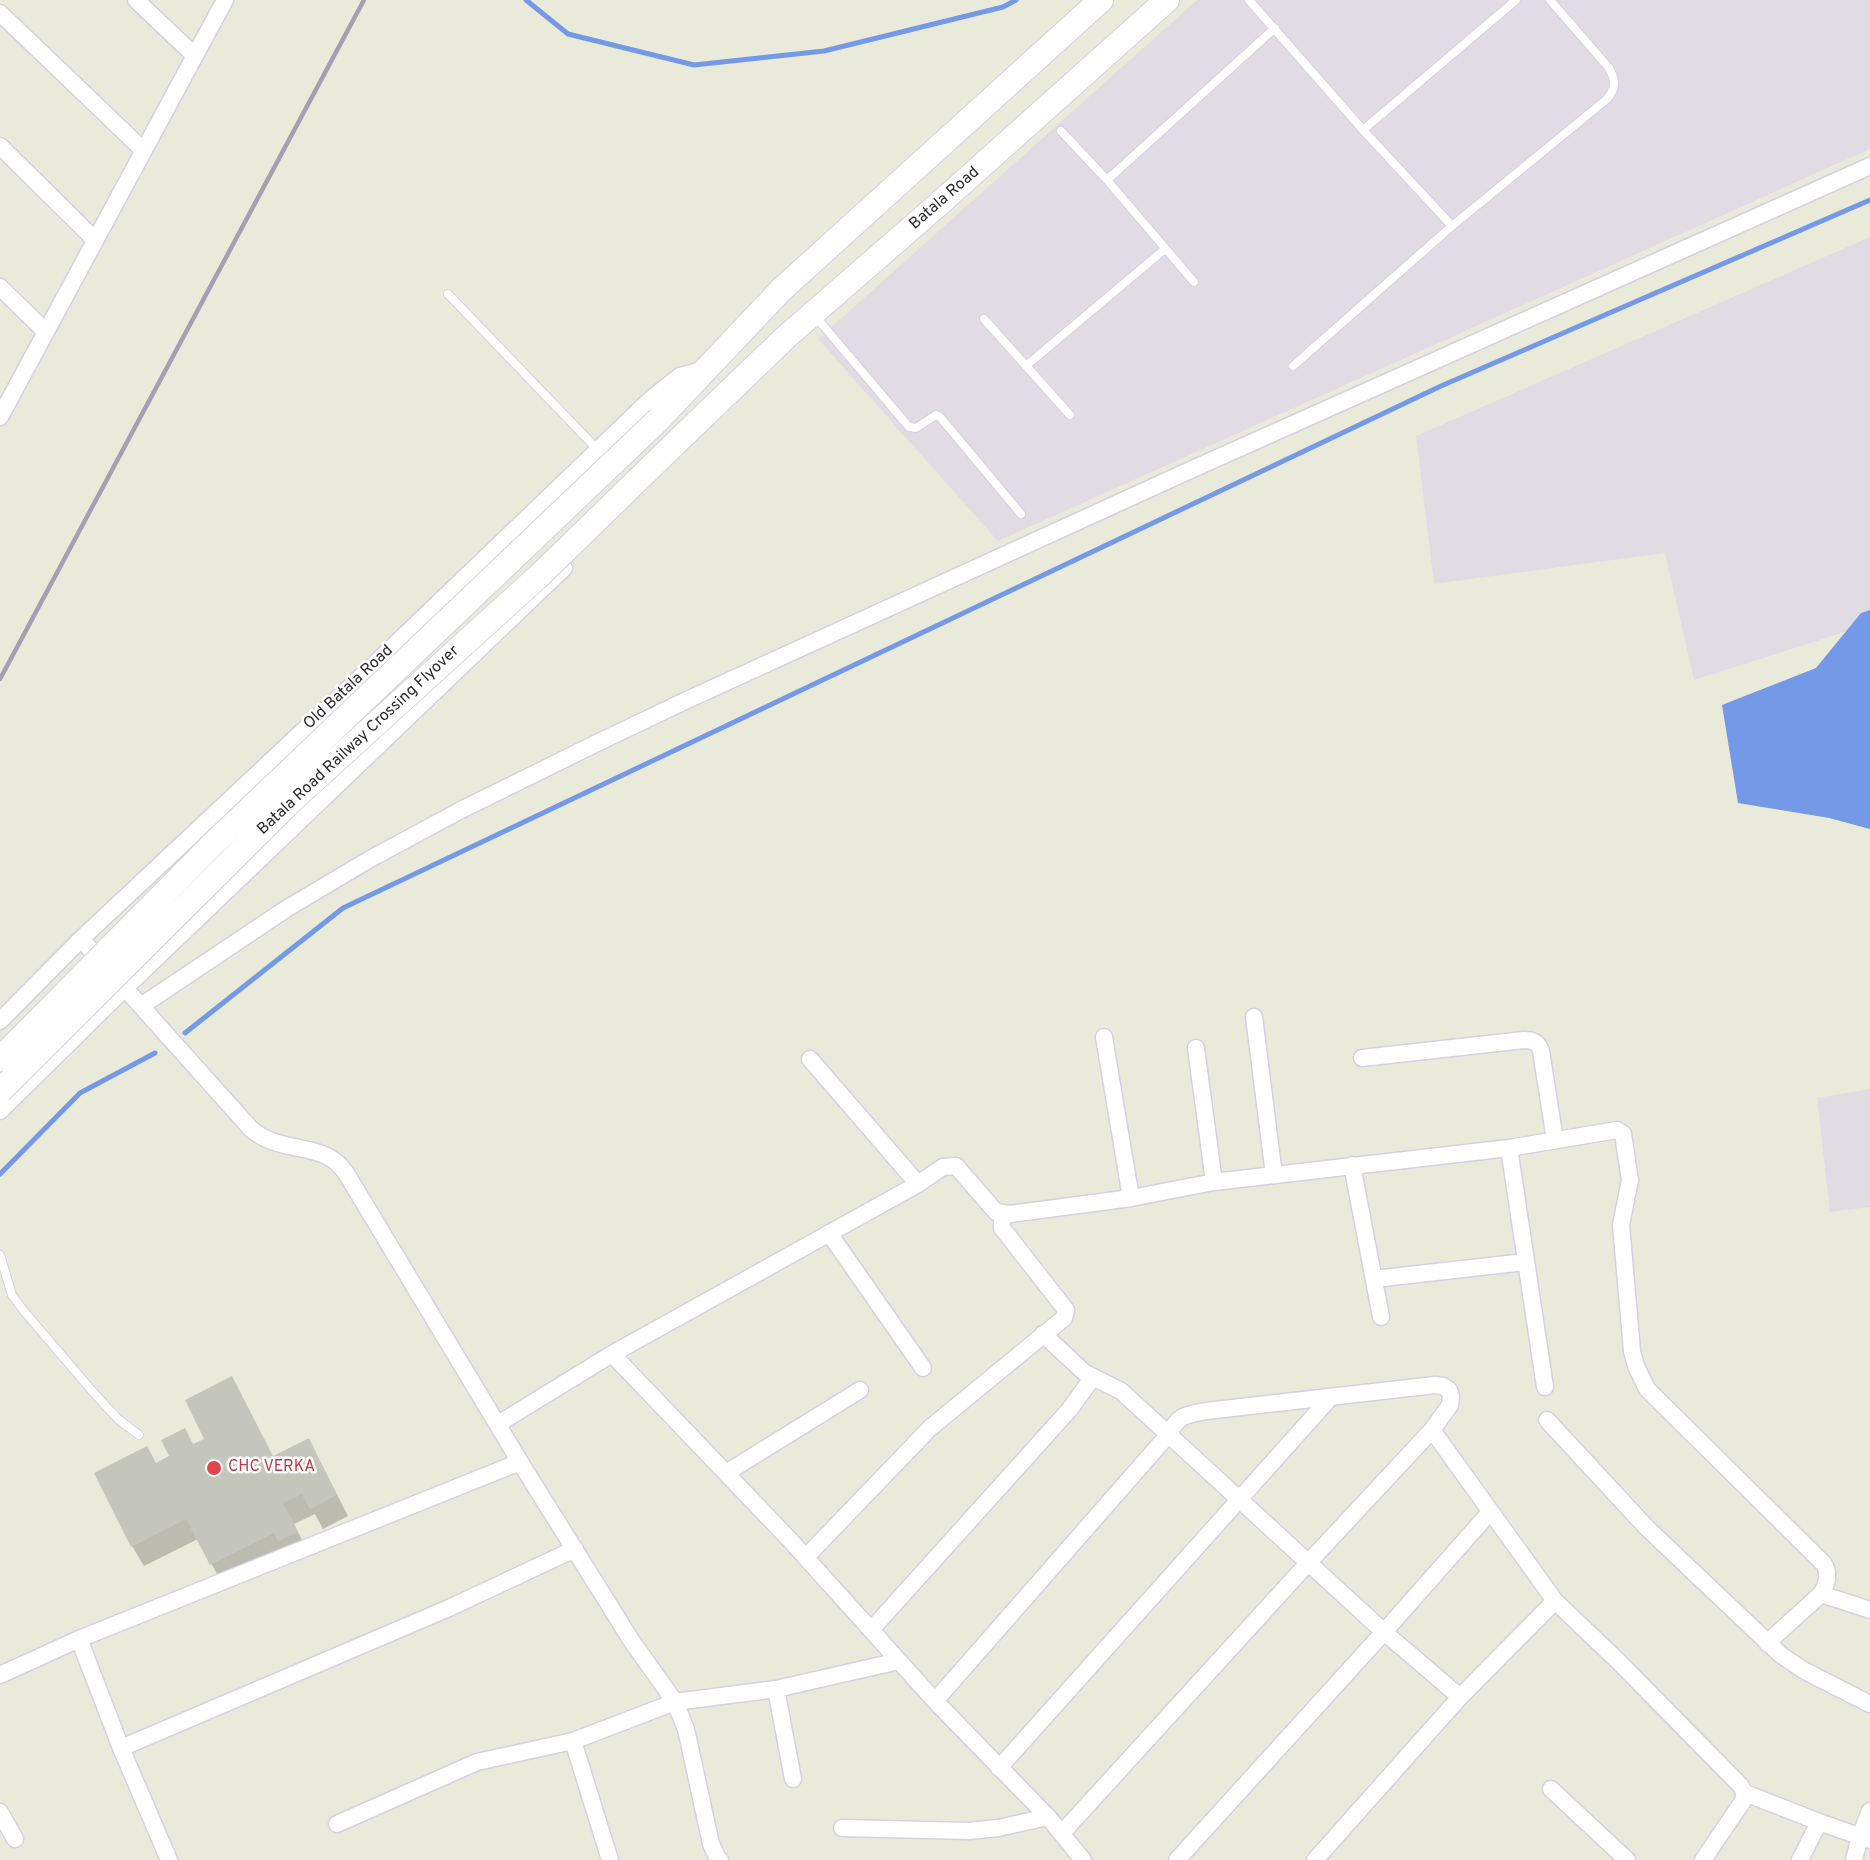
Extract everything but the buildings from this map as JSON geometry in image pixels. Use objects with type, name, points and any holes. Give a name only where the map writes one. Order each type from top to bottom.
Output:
[{"type":"main road","points":[[706,369],[781,290],[1101,0]]},
{"type":"main road","name":"Batala Road","points":[[724,397],[813,314],[1167,0]]},
{"type":"main road","name":"Batala Road Railway Crossing Flyover","points":[[0,1059],[214,843],[659,419],[706,369]]},
{"type":"main road","name":"Batala Road Railway Crossing Flyover","points":[[0,1091],[290,802],[541,574],[724,397]]},
{"type":"street","points":[[136,0],[194,55]]},
{"type":"street","points":[[0,417],[225,0]]},
{"type":"street","points":[[0,13],[143,150]]},
{"type":"street","points":[[0,146],[95,240]]},
{"type":"street","points":[[141,1006],[286,909],[370,859],[461,810],[599,742],[1175,477],[1870,166]]},
{"type":"street","points":[[0,287],[46,332]]},
{"type":"street","name":"Old Batala Road","points":[[0,1021],[81,939],[391,648],[652,398],[680,376],[706,369]]},
{"type":"street","points":[[0,1111],[125,988],[569,563],[725,408],[724,397]]},
{"type":"street","points":[[81,939],[251,1130],[261,1138],[275,1144],[325,1156],[336,1162],[346,1173],[520,1462],[631,1640],[675,1702],[686,1729],[713,1852],[720,1860]]},
{"type":"street","points":[[1254,1017],[1274,1175]]},
{"type":"street","points":[[1104,1037],[1131,1198]]},
{"type":"street","points":[[1362,1058],[1531,1040],[1539,1046],[1541,1051],[1555,1140]]},
{"type":"street","points":[[1196,1048],[1214,1182]]},
{"type":"street","points":[[810,1059],[918,1184]]},
{"type":"street","points":[[498,1424],[612,1354],[918,1184],[943,1167],[956,1166],[991,1208],[1002,1214],[1131,1198],[1214,1182],[1509,1148],[1617,1130],[1623,1134],[1630,1180],[1622,1225],[1632,1351],[1638,1372],[1647,1389],[1824,1564],[1828,1571],[1828,1578],[1821,1594],[1767,1643]]},
{"type":"street","points":[[1509,1148],[1545,1387]]},
{"type":"street","points":[[1352,1165],[1381,1317]]},
{"type":"street","points":[[806,1557],[930,1428],[1064,1318],[1066,1310],[1002,1228],[1002,1214]]},
{"type":"street","points":[[830,1233],[923,1368]]},
{"type":"street","points":[[1374,1279],[1525,1262]]},
{"type":"street","points":[[1043,1334],[1076,1365],[1093,1377],[1121,1391],[1384,1632],[1461,1697]]},
{"type":"street","points":[[612,1354],[806,1557],[935,1701],[1048,1817],[1083,1860]]},
{"type":"street","points":[[871,1630],[1056,1425],[1093,1377]]},
{"type":"street","points":[[935,1701],[1168,1435],[1178,1418],[1185,1414],[1435,1385],[1449,1390],[1450,1405],[1432,1430],[1062,1833]]},
{"type":"street","points":[[726,1473],[860,1390]]},
{"type":"street","points":[[999,1768],[1330,1398]]},
{"type":"street","points":[[1547,1420],[1647,1528],[1767,1643],[1803,1670],[1870,1704]]},
{"type":"street","points":[[1432,1430],[1556,1601],[1740,1785],[1744,1793],[1743,1801],[1734,1818],[1703,1860]]},
{"type":"street","points":[[0,1674],[79,1639],[520,1462]]},
{"type":"street","points":[[1177,1860],[1490,1512]]},
{"type":"street","points":[[121,1748],[449,1608],[575,1549]]},
{"type":"street","points":[[1821,1594],[1870,1610]]},
{"type":"street","points":[[1315,1860],[1461,1697],[1556,1601]]},
{"type":"street","points":[[79,1639],[121,1748],[169,1860]]},
{"type":"street","points":[[337,1824],[477,1762],[573,1741],[675,1702],[776,1689],[899,1661]]},
{"type":"street","points":[[776,1689],[793,1779]]},
{"type":"street","points":[[573,1741],[610,1860]]},
{"type":"street","points":[[1551,1789],[1627,1860]]},
{"type":"street","points":[[1744,1793],[1865,1838]]},
{"type":"street","points":[[1854,1860],[1865,1838],[1870,1811]]},
{"type":"street","points":[[0,1812],[15,1839]]},
{"type":"street","points":[[842,1828],[969,1831],[998,1828],[1048,1817]]},
{"type":"street","points":[[1800,1860],[1819,1822]]},
{"type":"lane","points":[[1249,0],[1363,130],[1452,226]]},
{"type":"lane","points":[[1363,130],[1516,0]]},
{"type":"lane","points":[[1293,366],[1452,226],[1614,91],[1615,80],[1609,68],[1550,0]]},
{"type":"lane","points":[[1107,180],[1275,28]]},
{"type":"lane","points":[[1060,130],[1107,180],[1194,282]]},
{"type":"lane","points":[[1027,365],[1165,249]]},
{"type":"lane","points":[[448,294],[597,449]]},
{"type":"lane","points":[[813,314],[909,427],[916,428],[936,415],[940,417],[1021,514]]},
{"type":"lane","points":[[984,319],[1070,415]]},
{"type":"lane","points":[[0,1255],[12,1294],[23,1310],[118,1419],[139,1435]]},
{"type":"shaded area","points":[[1197,0],[1870,0],[1870,149],[998,541],[818,339]]},
{"type":"shaded area","points":[[1870,237],[1870,624],[1694,680],[1665,553],[1434,584],[1416,436]]},
{"type":"shaded area","points":[[1870,1089],[1870,1207],[1830,1212],[1817,1098]]},
{"type":"water","points":[[1870,610],[1870,829],[1829,818],[1738,803],[1722,705],[1816,668],[1861,613]]},
{"type":"waterway","points":[[526,0],[568,34],[694,65],[824,51],[1003,7],[1016,0]]},
{"type":"waterway","points":[[185,1033],[343,908],[1441,386],[1870,200]]},
{"type":"waterway","points":[[0,1174],[80,1093],[155,1053]]},
{"type":"railway","points":[[0,679],[364,0]]},
{"type":"place","name":"CHC VERKA","points":[[214,1468]]}]
